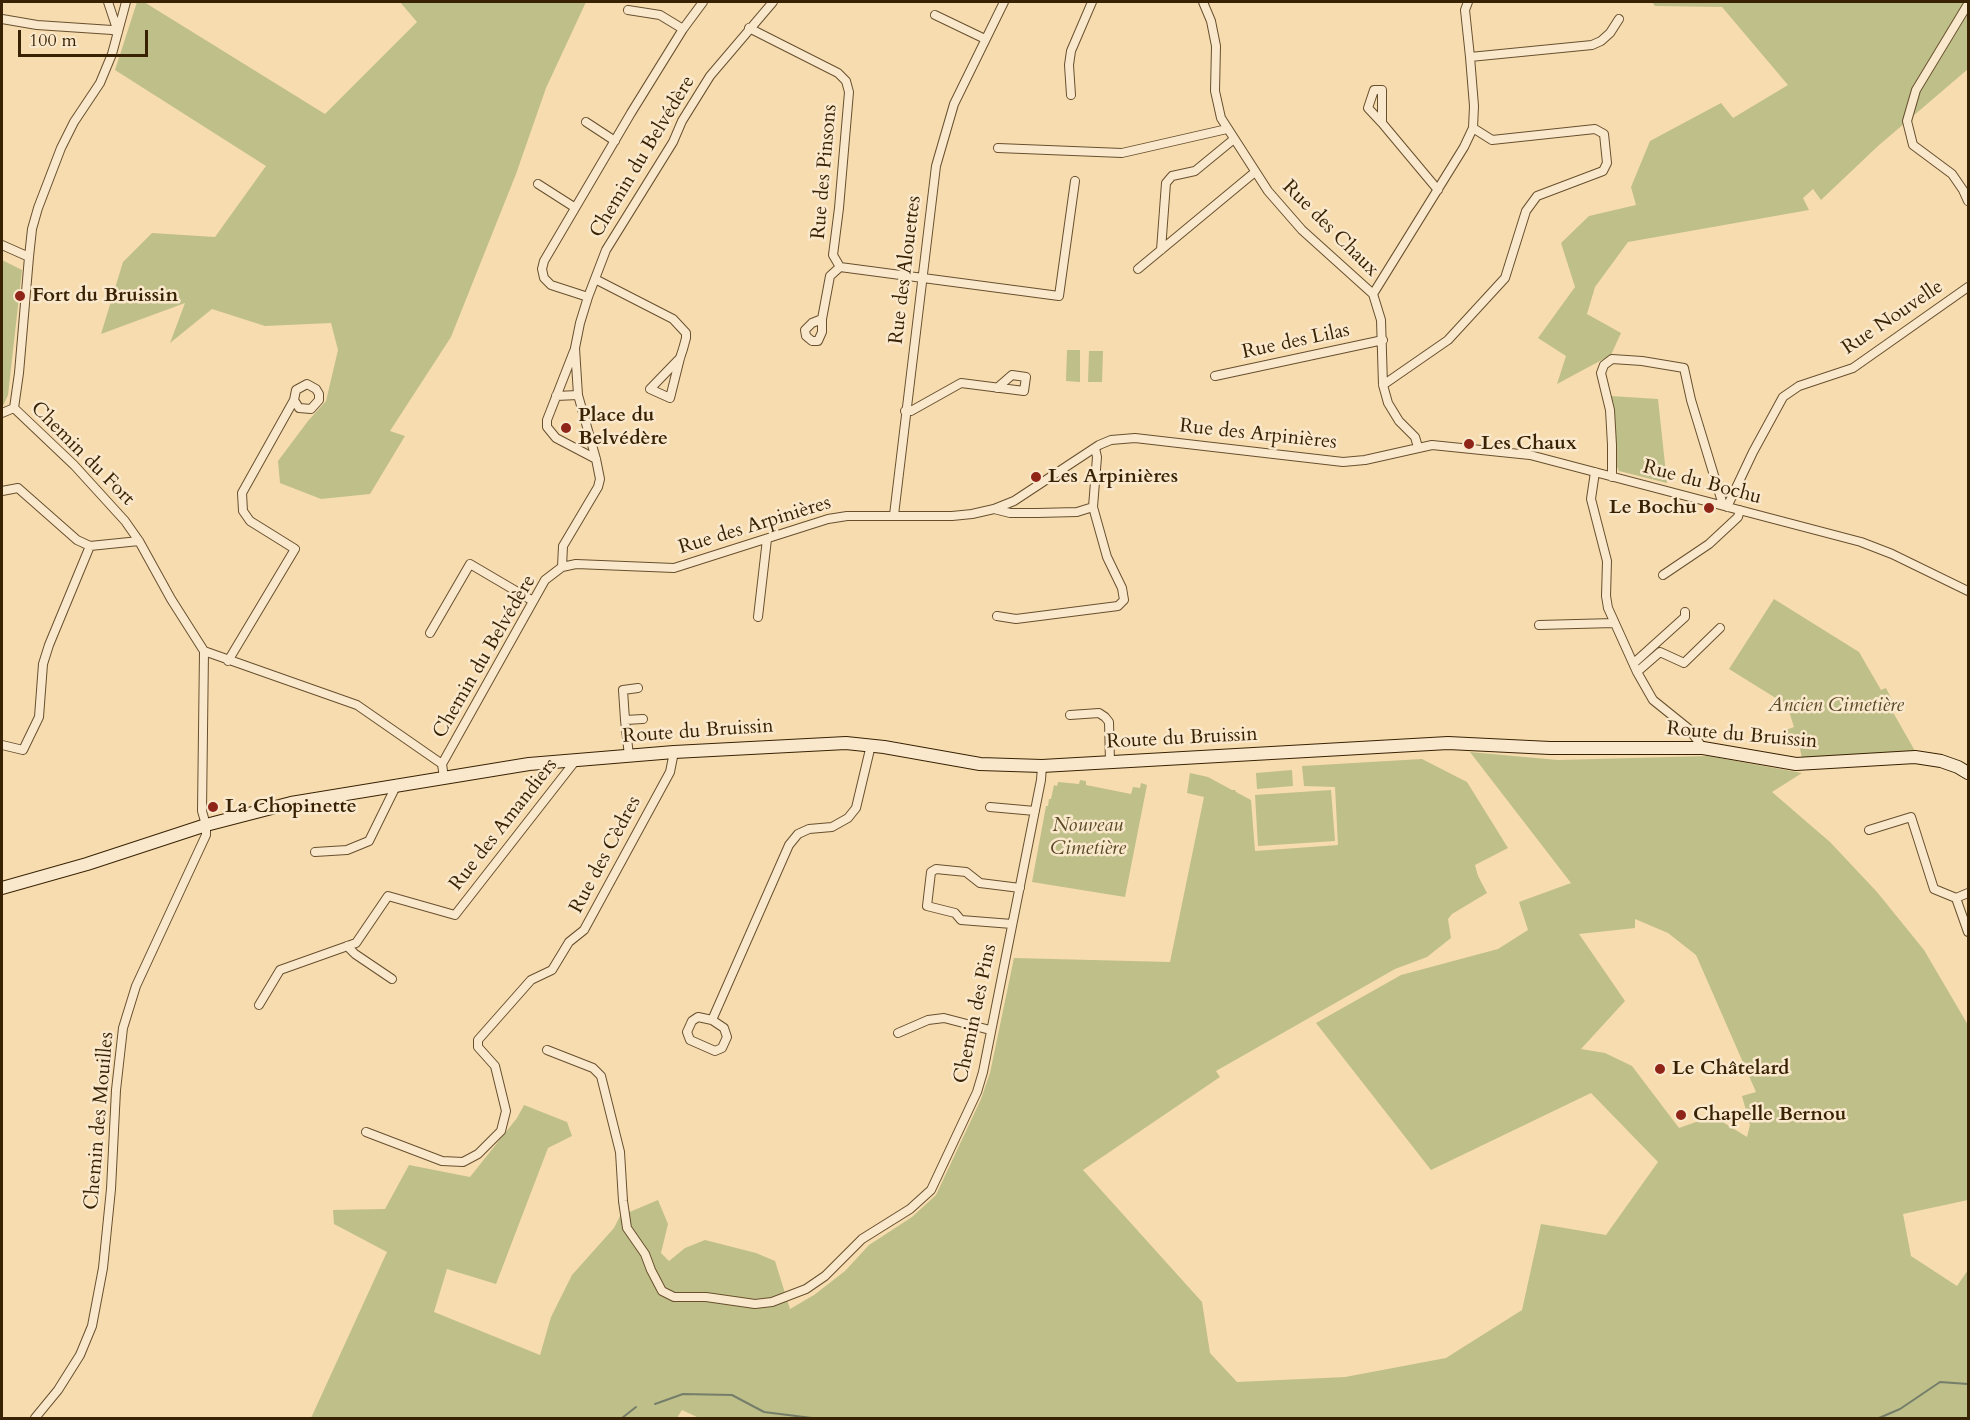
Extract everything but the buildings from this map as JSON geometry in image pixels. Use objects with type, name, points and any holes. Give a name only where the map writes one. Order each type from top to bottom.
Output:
[{"type":"street","points":[[108,2],[118,32]]},
{"type":"street","name":"Chemin du Fort","points":[[126,2],[112,54],[100,83],[74,122],[61,148],[32,229],[20,372],[14,408],[74,465],[125,521],[204,651]]},
{"type":"street","points":[[588,297],[551,285],[544,279],[542,269],[574,207],[683,29],[703,2]]},
{"type":"street","name":"Chemin du Belvédère","points":[[596,459],[550,433],[547,420],[575,348],[588,297],[606,250],[673,142],[682,121],[710,76],[772,2]]},
{"type":"street","name":"Rue des Alouettes","points":[[894,515],[904,411],[936,166],[954,104],[1004,2]]},
{"type":"street","points":[[1071,95],[1069,65],[1071,51],[1092,2]]},
{"type":"street","name":"Rue des Chaux","points":[[1203,2],[1211,21],[1216,46],[1215,91],[1221,118],[1268,191],[1302,230],[1373,294],[1382,320],[1383,385],[1388,403],[1399,422],[1415,437],[1418,447]]},
{"type":"street","points":[[1373,294],[1438,190],[1473,128],[1474,106],[1465,10],[1468,2]]},
{"type":"street","points":[[1968,4],[1916,90],[1907,121],[1913,145],[1952,174],[1964,190],[1968,201]]},
{"type":"street","points":[[628,10],[660,15],[683,29]]},
{"type":"street","points":[[935,15],[985,39]]},
{"type":"street","points":[[2,19],[37,25],[118,32]]},
{"type":"street","points":[[1470,57],[1592,45],[1610,33],[1619,19]]},
{"type":"street","name":"Rue des Pinsons","points":[[749,28],[838,73],[846,81],[849,92],[833,255],[840,267]]},
{"type":"street","points":[[586,122],[615,141]]},
{"type":"street","points":[[1382,123],[1438,190]]},
{"type":"street","points":[[1383,385],[1448,340],[1505,278],[1526,211],[1537,196],[1603,171],[1607,163],[1604,134],[1595,129],[1492,140],[1473,128]]},
{"type":"street","points":[[998,148],[1122,153],[1227,129]]},
{"type":"street","points":[[1161,250],[1166,183],[1172,176],[1195,171],[1234,139]]},
{"type":"street","points":[[1138,269],[1255,172]]},
{"type":"street","name":"Rue des Pinsons","points":[[822,319],[830,276],[840,267],[1059,296],[1075,181]]},
{"type":"street","points":[[538,184],[574,207]]},
{"type":"street","points":[[2,245],[29,257]]},
{"type":"street","points":[[595,279],[673,319],[686,333],[686,338],[681,358],[670,398],[650,389],[681,358]]},
{"type":"street","name":"Rue Nouvelle","points":[[1725,506],[1783,397],[1799,386],[1852,368],[1968,287]]},
{"type":"street","name":"Rue des Lilas","points":[[1215,376],[1383,340]]},
{"type":"street","name":"Chemin du Belvédère","points":[[444,778],[442,764],[545,580],[562,567],[563,546],[598,487],[600,479],[596,459],[578,395],[575,348]]},
{"type":"street","points":[[1612,477],[1610,410],[1602,373],[1604,365],[1612,359],[1684,368],[1691,400],[1725,506]]},
{"type":"street","points":[[904,411],[910,411],[961,383],[997,388]]},
{"type":"street","points":[[556,396],[578,395]]},
{"type":"street","points":[[228,661],[295,549],[250,521],[243,511],[242,493],[294,399]]},
{"type":"street","points":[[2,413],[14,408]]},
{"type":"street","name":"Rue des Arpinières","points":[[562,567],[576,564],[674,568],[828,519],[847,516],[952,516],[994,509],[1014,501],[1111,440],[1135,438],[1343,462],[1418,447]]},
{"type":"street","name":"Rue du Bochu","points":[[1418,447],[1437,445],[1530,455],[1725,506],[1861,542],[1892,554],[1968,591]]},
{"type":"street","points":[[997,616],[1016,619],[1118,606],[1124,600],[1122,588],[1107,557],[1093,507],[1097,457],[1095,448]]},
{"type":"street","points":[[1595,472],[1591,499],[1607,561],[1605,596],[1614,623],[1653,700],[1689,729],[1704,748]]},
{"type":"street","points":[[2,490],[18,488],[77,540],[90,546],[139,541]]},
{"type":"street","name":"Rue des Arpinières","points":[[994,509],[1010,513],[1037,513],[1077,512],[1093,507]]},
{"type":"street","points":[[1663,574],[1709,544],[1738,517],[1740,510]]},
{"type":"street","points":[[758,617],[766,539]]},
{"type":"street","points":[[2,745],[23,750],[39,717],[43,664],[90,546]]},
{"type":"street","points":[[430,633],[471,564],[533,601]]},
{"type":"street","points":[[1634,663],[1685,617],[1685,612]]},
{"type":"street","points":[[1539,625],[1614,623]]},
{"type":"street","points":[[1637,672],[1660,652],[1684,663],[1720,628]]},
{"type":"street","points":[[206,825],[202,812],[204,651],[357,705],[442,764]]},
{"type":"street","points":[[629,756],[623,690],[638,688]]},
{"type":"street","points":[[1070,715],[1099,713],[1105,717],[1109,722],[1110,762]]},
{"type":"street","points":[[625,720],[643,719]]},
{"type":"street","name":"Route du Bruissin","points":[[2,888],[87,864],[206,825],[291,803],[397,784],[529,764],[827,743],[871,745],[980,764],[1042,766],[1448,743],[1550,748],[1704,748],[1796,764],[1915,757],[1941,761],[1958,767],[1968,774]]},
{"type":"street","points":[[712,1020],[789,845],[798,834],[832,827],[848,818],[856,808],[871,745]]},
{"type":"street","name":"Rue des Cèdres","points":[[366,1132],[442,1161],[463,1162],[478,1154],[501,1131],[506,1111],[498,1077],[495,1066],[478,1047],[478,1040],[531,980],[552,970],[569,942],[584,930],[670,772],[674,752]]},
{"type":"street","name":"Rue des Amandiers","points":[[259,1005],[280,970],[356,943],[388,896],[455,915],[576,760]]},
{"type":"street","name":"Chemin des Pins","points":[[547,1050],[593,1068],[601,1076],[620,1152],[627,1228],[645,1254],[662,1291],[674,1297],[706,1296],[755,1304],[789,1297],[806,1289],[825,1276],[862,1239],[910,1209],[931,1190],[977,1092],[1020,888],[1042,766]]},
{"type":"street","points":[[315,852],[347,850],[369,841],[397,784]]},
{"type":"street","points":[[990,807],[1035,811]]},
{"type":"street","points":[[1869,830],[1911,817],[1934,889],[1956,898],[1968,893]]},
{"type":"street","name":"Chemin des Mouilles","points":[[35,1419],[58,1390],[80,1355],[93,1326],[104,1257],[111,1189],[116,1090],[123,1028],[136,986],[206,835],[206,825]]},
{"type":"street","points":[[1012,924],[961,920],[955,913],[927,906],[931,872],[936,869],[966,872],[980,883],[1020,888]]},
{"type":"street","points":[[1956,898],[1968,932]]},
{"type":"street","points":[[347,946],[392,979]]},
{"type":"street","points":[[698,1017],[712,1020],[724,1028],[727,1037],[722,1048],[715,1051],[690,1040],[687,1032],[692,1022],[698,1017]]},
{"type":"street","points":[[898,1033],[928,1020],[944,1018],[990,1030]]},
{"type":"green space","points":[[137,2],[144,2],[325,114],[417,22],[400,2],[586,2],[546,88],[516,174],[451,337],[390,431],[405,436],[370,494],[321,499],[280,483],[278,461],[326,401],[338,350],[331,323],[265,326],[212,309],[170,343],[185,303],[101,334],[123,262],[152,233],[215,237],[266,166],[115,70]]},
{"type":"green space","points":[[1652,2],[1968,2],[1968,69],[1878,146],[1821,200],[1813,189],[1803,198],[1809,210],[1628,242],[1595,287],[1587,314],[1621,333],[1611,355],[1557,384],[1566,356],[1538,338],[1575,287],[1561,243],[1589,216],[1636,205],[1631,187],[1650,141],[1721,103],[1733,118],[1788,85],[1722,7],[1655,6]]},
{"type":"green space","points":[[2,260],[22,270],[8,395],[2,408]]},
{"type":"green space","points":[[1067,350],[1080,350],[1080,382],[1066,381]]},
{"type":"green space","points":[[1089,351],[1103,351],[1102,382],[1088,382]]},
{"type":"green space","points":[[1611,396],[1658,399],[1667,483],[1619,471],[1616,465]]},
{"type":"green space","name":"Ancien Cimetière","points":[[1774,599],[1859,652],[1881,690],[1886,688],[1894,704],[1890,707],[1915,751],[1802,758],[1799,744],[1790,744],[1786,730],[1794,727],[1787,705],[1729,669]]},
{"type":"green space","points":[[1470,752],[1558,760],[1708,756],[1802,773],[1772,792],[1830,842],[1877,892],[1924,950],[1968,1025],[1968,1200],[1903,1214],[1911,1256],[1957,1286],[1968,1270],[1968,1418],[699,1418],[682,1410],[677,1418],[311,1418],[387,1252],[334,1224],[333,1210],[385,1209],[409,1165],[470,1177],[517,1118],[524,1105],[567,1122],[572,1136],[548,1148],[496,1284],[447,1269],[434,1312],[540,1355],[551,1317],[572,1275],[614,1228],[620,1216],[658,1200],[668,1224],[661,1253],[669,1261],[685,1248],[705,1240],[756,1253],[775,1261],[790,1309],[814,1295],[845,1271],[869,1245],[912,1217],[936,1195],[981,1099],[990,1073],[1014,958],[1170,962],[1204,797],[1187,793],[1190,773],[1208,777],[1251,800],[1255,851],[1338,845],[1335,787],[1304,786],[1302,766],[1422,759],[1467,782],[1508,848],[1475,865],[1487,893],[1452,914],[1448,919],[1451,938],[1427,957],[1395,969],[1216,1071],[1220,1077],[1083,1170],[1202,1302],[1210,1353],[1237,1382],[1345,1377],[1446,1358],[1522,1310],[1541,1224],[1606,1235],[1658,1162],[1591,1093],[1431,1170],[1316,1023],[1401,975],[1498,949],[1528,930],[1519,902],[1571,883]],"holes":[[[1635,919],[1668,933],[1696,955],[1756,1092],[1742,1096],[1750,1125],[1747,1137],[1713,1116],[1679,1128],[1632,1066],[1605,1053],[1581,1049],[1625,1001],[1579,934],[1635,928]]]},
{"type":"green space","points":[[1292,770],[1293,786],[1257,789],[1256,773]]},
{"type":"green space","name":"Nouveau Cimetière","points":[[1080,780],[1086,781],[1086,785],[1131,794],[1133,787],[1140,788],[1141,783],[1147,785],[1125,897],[1032,882],[1046,806],[1051,799],[1054,785],[1057,786],[1058,782],[1079,784]]},
{"type":"green space","points":[[1331,790],[1335,841],[1258,846],[1255,795]]},
{"type":"waterway","points":[[1879,1418],[1900,1409],[1940,1382],[1968,1384]]},
{"type":"waterway","points":[[655,1404],[683,1394],[732,1395],[764,1412],[812,1418]]},
{"type":"waterway","points":[[622,1418],[636,1407]]},
{"type":"place","name":"Fort du Bruissin","points":[[20,296]]},
{"type":"place","name":"Place du Belvédère","points":[[566,428]]},
{"type":"place","name":"Les Chaux","points":[[1469,444]]},
{"type":"place","name":"Les Arpinières","points":[[1036,477]]},
{"type":"place","name":"Le Bochu","points":[[1709,508]]},
{"type":"place","name":"La Chopinette","points":[[213,807]]},
{"type":"place","name":"Le Châtelard","points":[[1660,1069]]},
{"type":"place","name":"Chapelle Bernou","points":[[1681,1115]]}]
